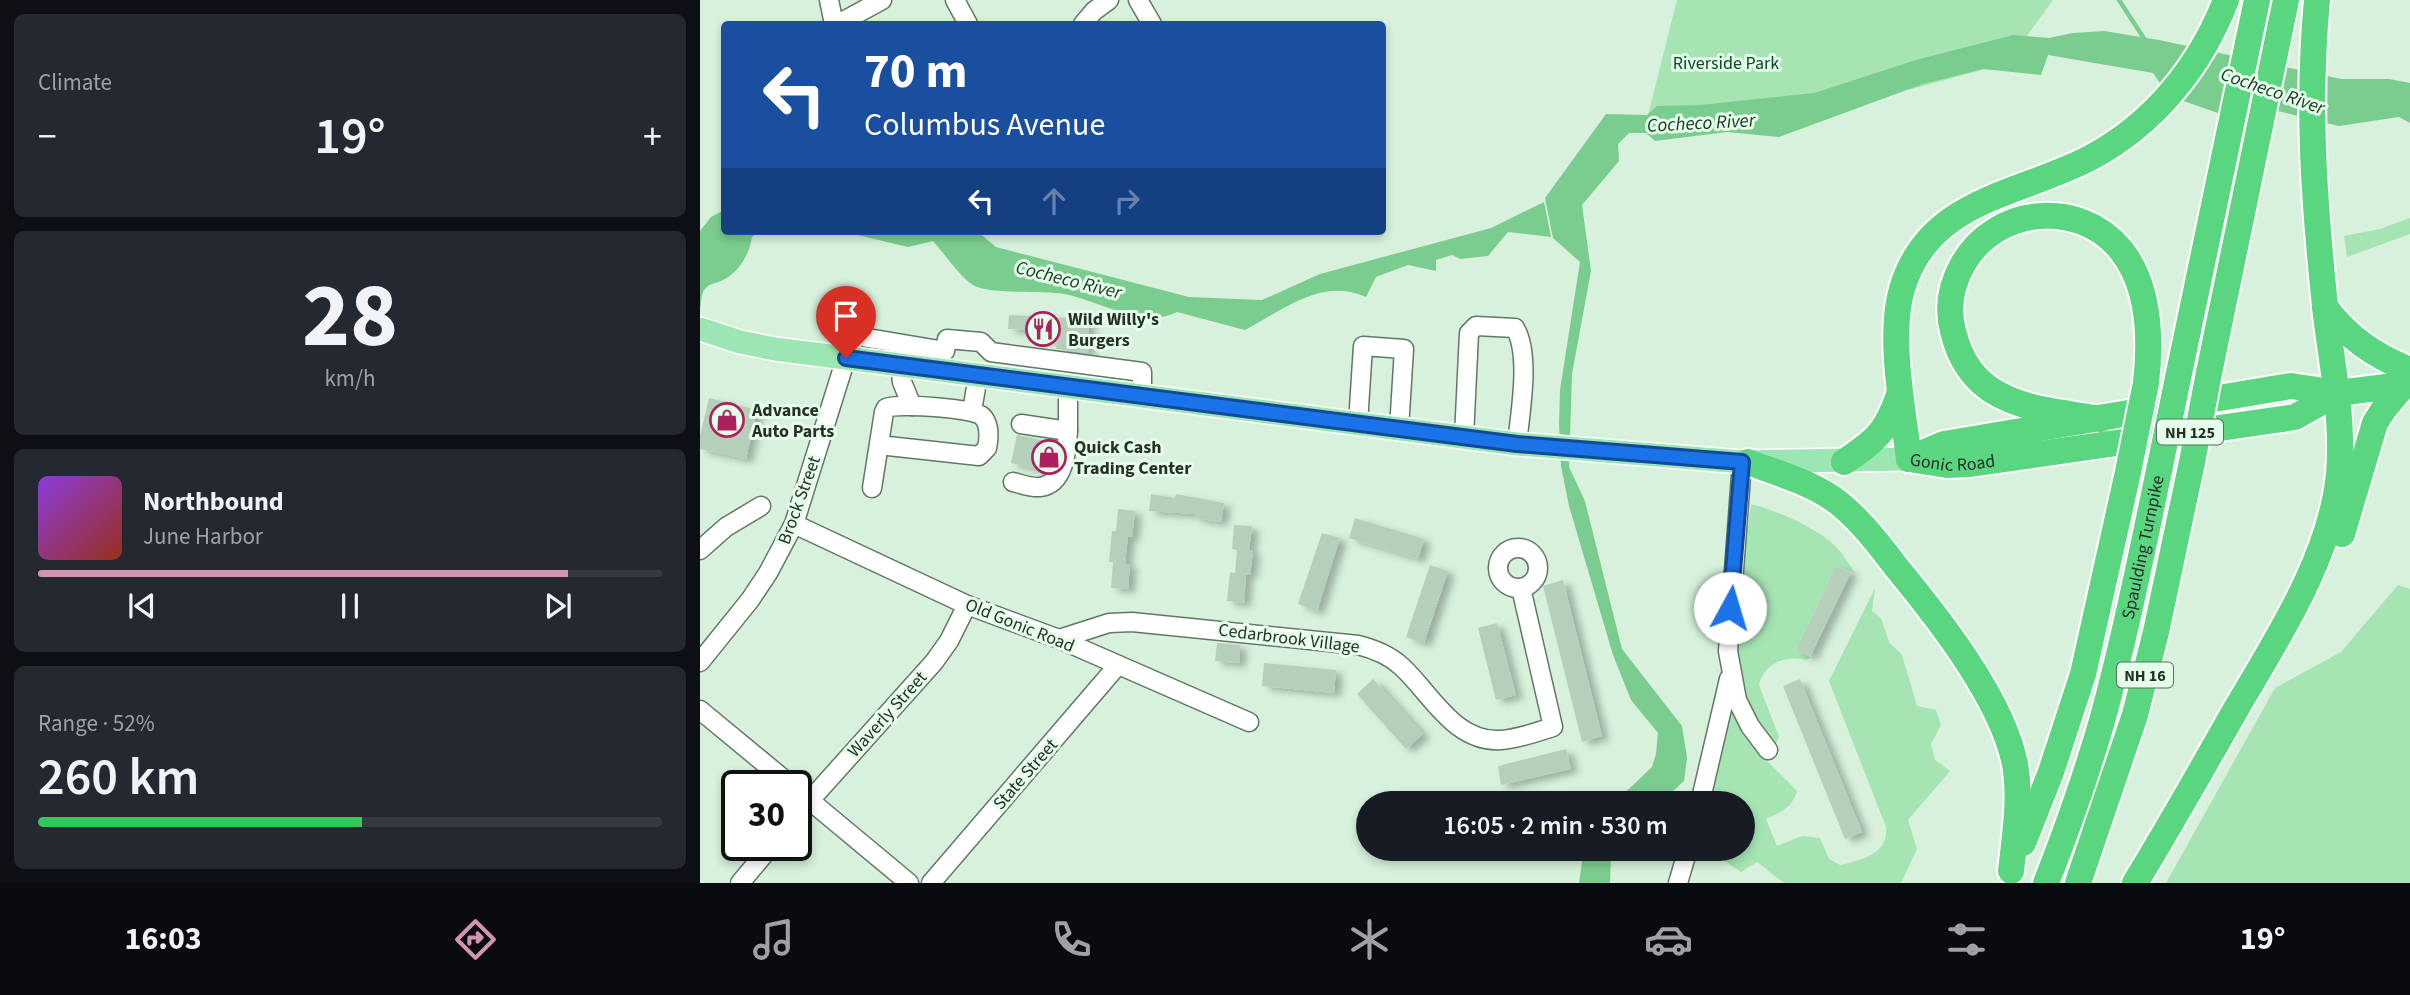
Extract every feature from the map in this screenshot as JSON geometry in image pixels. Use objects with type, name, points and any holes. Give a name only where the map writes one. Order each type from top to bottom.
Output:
[{"type":"highway","points":[[1909,459],[1901,390],[1897,313],[1901,290],[1922,247],[1939,228],[1970,206],[2091,158],[2148,118],[2178,88],[2214,30],[2226,0]]},
{"type":"highway","name":"Spaulding Turnpike","points":[[2046,883],[2083,782],[2120,652],[2257,0]]},
{"type":"highway","name":"Spaulding Turnpike","points":[[2078,883],[2135,715],[2165,592],[2286,0]]},
{"type":"highway","points":[[2135,883],[2288,620],[2318,556],[2339,476],[2337,393],[2316,218],[2311,121],[2317,0]]},
{"type":"highway","points":[[2008,877],[2052,772],[2083,674],[2146,383],[2148,340],[2141,292],[2127,260],[2108,236],[2077,220],[2059,215],[2022,219],[1992,231],[1967,257],[1953,286],[1951,323],[1956,344],[1966,366],[1987,387],[2016,403],[2101,419]]},
{"type":"highway","points":[[2288,620],[2307,602],[2326,571],[2342,533],[2375,423],[2408,379],[2353,340],[2325,307]]},
{"type":"highway","name":"Gonic Road","points":[[1909,459],[1947,465],[1970,464],[2295,417],[2337,393],[2408,379]]},
{"type":"highway","name":"Gonic Road","points":[[1909,459],[1944,444],[2291,386],[2337,393]]},
{"type":"highway","points":[[1844,462],[1881,434],[1891,418],[1901,390]]},
{"type":"highway","points":[[1745,462],[1811,486],[1839,503],[1856,519],[1927,605],[1968,665],[2002,726],[2014,763],[2018,801],[2008,877]]},
{"type":"main road","name":"NH 125","points":[[700,329],[752,344],[900,366],[1142,394],[1517,444],[1745,462],[1909,459]]},
{"type":"street","points":[[829,0],[835,21]]},
{"type":"street","points":[[842,21],[881,0]]},
{"type":"street","points":[[955,0],[966,21]]},
{"type":"street","points":[[1086,21],[1109,0]]},
{"type":"street","points":[[1138,0],[1150,21]]},
{"type":"street","points":[[1464,437],[1469,333],[1476,327],[1515,328],[1521,338],[1522,379],[1517,444]]},
{"type":"street","points":[[846,358],[856,336],[945,351],[947,339],[981,342],[991,352],[1142,372],[1142,394]]},
{"type":"street","points":[[1358,424],[1363,346],[1404,349],[1399,429]]},
{"type":"street","name":"Brock Street","points":[[700,662],[750,600],[794,524],[846,358]]},
{"type":"street","points":[[900,366],[902,382],[912,406]]},
{"type":"street","points":[[972,411],[978,376]]},
{"type":"street","points":[[1013,482],[1044,487],[1060,472],[1065,463],[1068,431],[1068,386]]},
{"type":"street","points":[[872,488],[879,445],[886,408],[912,406],[972,411],[982,415],[987,423],[987,448],[979,456],[879,445]]},
{"type":"street","points":[[1021,424],[1068,431]]},
{"type":"street","points":[[1745,462],[1728,626],[1730,672],[1737,700],[1750,726],[1769,750]]},
{"type":"street","points":[[700,550],[726,527],[761,506]]},
{"type":"street","name":"Old Gonic Road","points":[[794,524],[967,605],[1059,639],[1249,722]]},
{"type":"street","name":"Cedarbrook Village","points":[[1059,639],[1109,624],[1132,622],[1358,645],[1387,655],[1401,666],[1438,708],[1471,734],[1501,740],[1553,727],[1521,588]]},
{"type":"street","name":"Waverly Street","points":[[812,779],[934,662],[949,641],[967,605]]},
{"type":"street","name":"State Street","points":[[931,883],[1118,665]]},
{"type":"street","points":[[1703,791],[1730,672]]},
{"type":"street","points":[[700,710],[772,770]]},
{"type":"street","points":[[812,803],[909,883]]},
{"type":"street","points":[[740,883],[759,861]]},
{"type":"street","points":[[1678,883],[1684,861]]},
{"type":"green space","name":"Riverside Park","points":[[1677,0],[2053,0],[2002,70],[1985,69],[1912,89],[1644,131]]},
{"type":"green space","points":[[2410,218],[2410,234],[2347,257],[2344,236],[2380,229]]},
{"type":"green space","points":[[1751,504],[1785,516],[1822,535],[1839,550],[1855,573],[1836,566],[1796,650],[1811,657],[1806,660],[1777,662],[1762,677],[1759,685],[1779,737],[1776,743],[1770,743],[1756,720],[1746,702],[1738,675],[1737,601]]},
{"type":"green space","points":[[2398,585],[2410,589],[2410,883],[2166,883],[2275,688],[2341,652]]},
{"type":"green space","points":[[1875,588],[1872,611],[1881,618],[1889,642],[1902,655],[1917,706],[1936,710],[1941,725],[1931,744],[1935,760],[1950,771],[1908,820],[1917,849],[1901,883],[1784,883],[1757,862],[1741,872],[1724,861],[1755,861],[1755,791],[1706,791],[1731,699],[1763,757],[1797,791],[1789,805],[1766,819],[1777,846],[1802,836],[1820,838],[1829,859],[1840,865],[1872,854],[1883,844],[1886,827],[1829,681]]},
{"type":"water","name":"Cocheco River","points":[[2104,31],[2341,79],[2389,79],[2410,83],[2410,123],[2399,117],[2339,126],[2265,108],[2241,121],[2169,96],[2153,73],[2048,55],[2041,75],[1983,69],[1923,84],[1779,137],[1727,132],[1655,141],[1646,133],[1629,133],[1618,144],[1619,161],[1582,205],[1591,271],[1572,374],[1569,467],[1585,501],[1622,649],[1682,726],[1687,758],[1684,781],[1673,791],[1627,791],[1652,767],[1658,733],[1631,700],[1613,655],[1569,506],[1561,466],[1560,390],[1580,262],[1553,238],[1545,198],[1606,114],[1647,115],[1657,106],[1700,105],[1814,93],[1916,60],[2013,35],[2049,38]]},
{"type":"water","name":"Cocheco River","points":[[1544,202],[1551,237],[1508,232],[1488,256],[1460,259],[1452,255],[1436,260],[1436,271],[1408,265],[1376,277],[1366,297],[1350,292],[1318,293],[1288,305],[1245,330],[1177,312],[1164,317],[1136,316],[1064,294],[981,288],[963,276],[933,241],[908,247],[858,235],[982,235],[996,247],[1189,297],[1262,300],[1320,274],[1491,228]]},
{"type":"water","points":[[721,212],[721,235],[755,235],[746,257],[738,268],[727,278],[705,289],[700,309],[700,231],[711,217]]},
{"type":"water","points":[[1582,861],[1611,861],[1610,883],[1579,883]]},
{"type":"building","points":[[1009,315],[1089,319],[1088,353],[1056,349],[1057,340],[1034,339],[1035,330],[1008,329]]},
{"type":"building","points":[[709,398],[757,410],[746,459],[700,449],[700,436]]},
{"type":"building","points":[[1017,435],[1056,443],[1047,471],[1011,463]]},
{"type":"building","points":[[1151,494],[1175,498],[1176,494],[1224,503],[1221,522],[1195,518],[1195,514],[1149,511]]},
{"type":"building","points":[[1118,509],[1135,511],[1132,537],[1128,536],[1125,564],[1130,564],[1128,589],[1111,588],[1113,562],[1109,562],[1112,531],[1116,531]]},
{"type":"building","points":[[1355,518],[1424,539],[1418,559],[1349,538]]},
{"type":"building","points":[[1234,525],[1252,526],[1249,550],[1253,551],[1250,575],[1246,574],[1244,603],[1227,601],[1230,572],[1235,573],[1237,550],[1232,549]]},
{"type":"building","points":[[1322,533],[1340,538],[1317,611],[1298,604]]},
{"type":"building","points":[[1430,565],[1448,571],[1424,643],[1406,637]]},
{"type":"building","points":[[1836,566],[1851,572],[1810,657],[1796,650]]},
{"type":"building","points":[[1563,580],[1602,736],[1582,742],[1543,586]]},
{"type":"building","points":[[1497,623],[1516,695],[1496,700],[1478,628]]},
{"type":"building","points":[[1217,643],[1240,645],[1239,663],[1215,661]]},
{"type":"building","points":[[1264,663],[1336,670],[1334,693],[1262,686]]},
{"type":"building","points":[[1373,679],[1423,734],[1406,749],[1357,694]]},
{"type":"building","points":[[1800,679],[1862,832],[1845,839],[1783,686]]},
{"type":"building","points":[[1566,749],[1571,769],[1501,785],[1498,766]]},
{"type":"waterway","points":[[2119,0],[2145,40]]},
{"type":"place","name":"Wild Willy's Burgers","points":[[1043,329]]},
{"type":"place","name":"Advance Auto Parts","points":[[727,420]]},
{"type":"place","name":"Quick Cash Trading Center","points":[[1049,457]]},
{"type":"route","points":[[846,358],[1517,444],[1742,462],[1730,608]]}]
